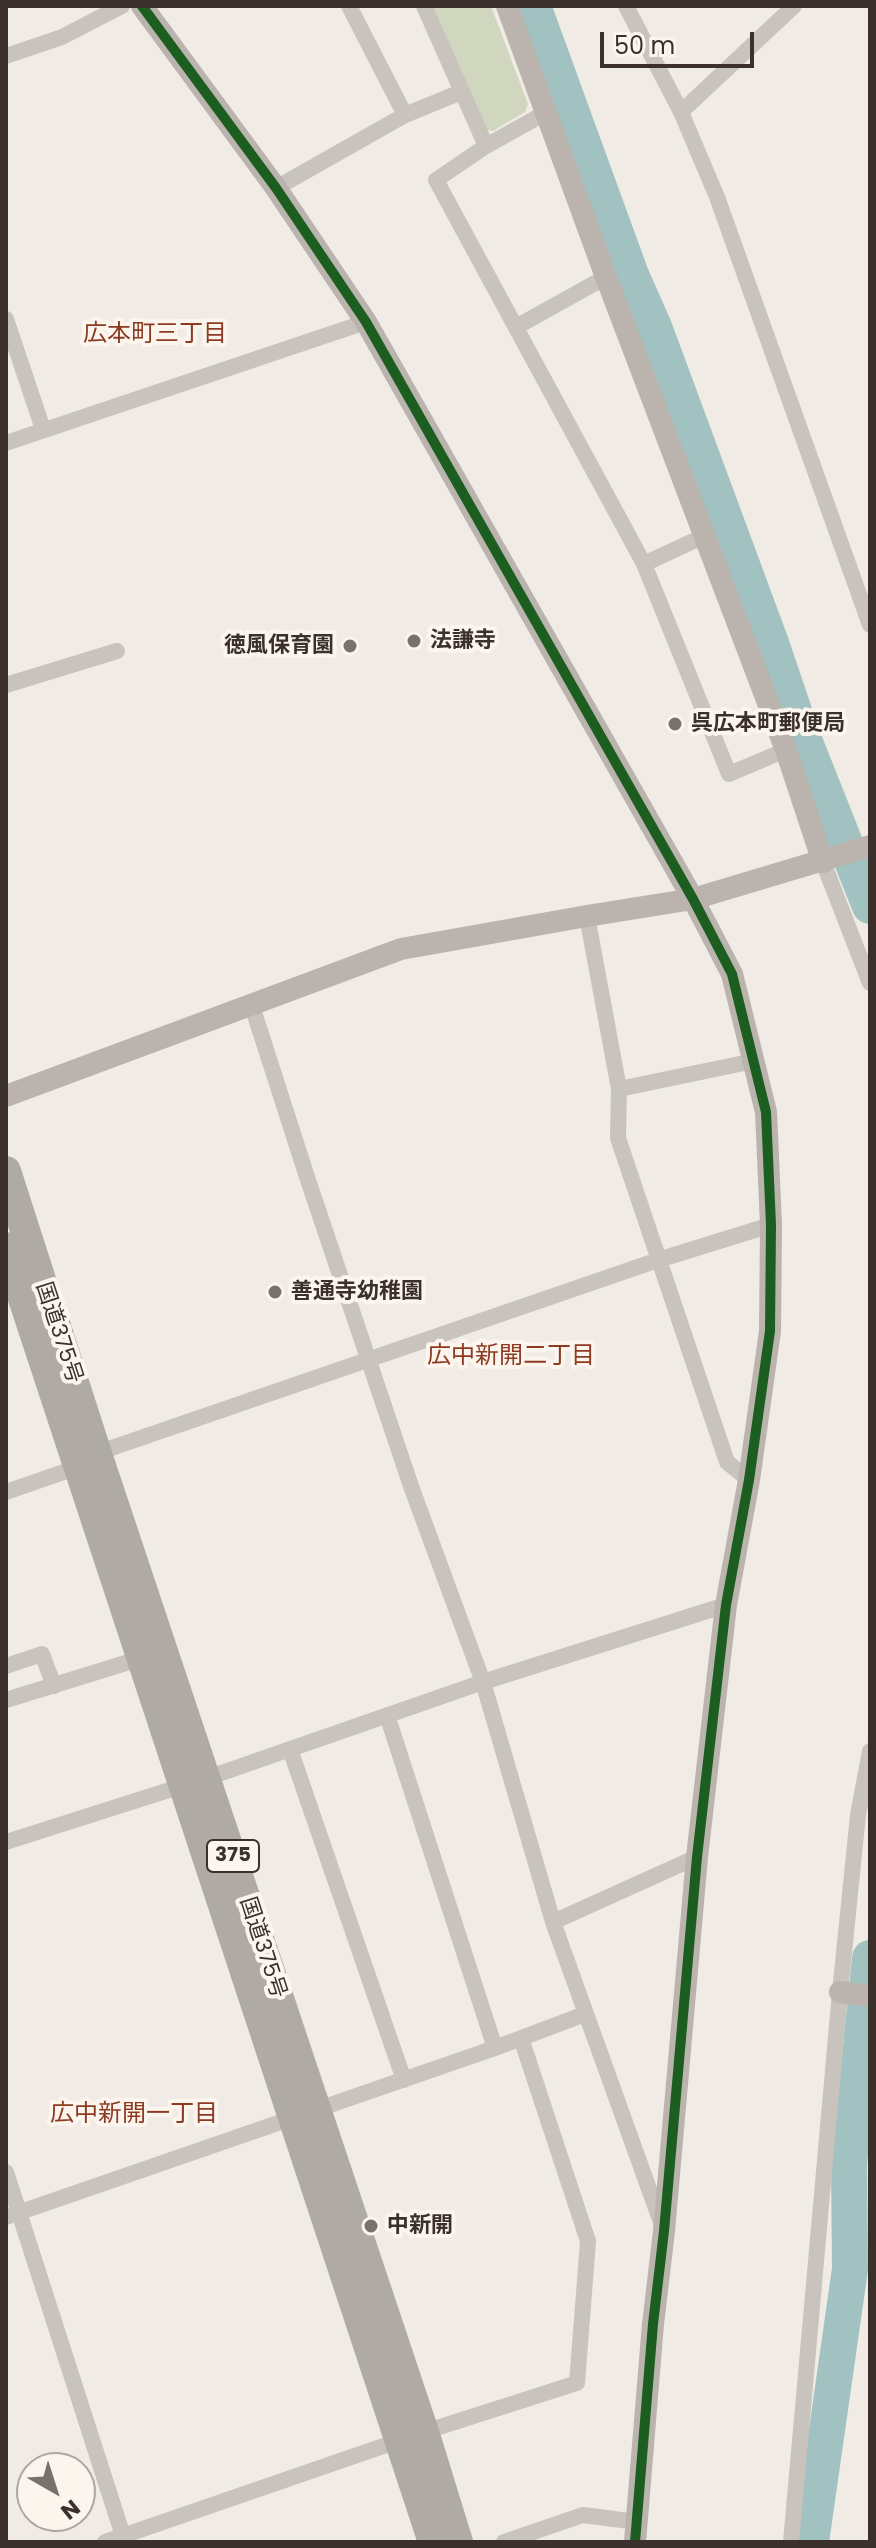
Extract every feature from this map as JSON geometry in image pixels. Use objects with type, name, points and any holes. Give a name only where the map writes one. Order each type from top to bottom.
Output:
[{"type":"highway","name":"国道375号","points":[[6,1171],[92,1460],[304,2114],[411,2436],[458,2542]]},
{"type":"highway","name":"国道375号","points":[[6,1247],[13,1291],[92,1460],[142,1658],[195,1782]]},
{"type":"highway","name":"国道375号","points":[[411,2436],[433,2542]]},
{"type":"street","points":[[6,56],[62,37],[122,6]]},
{"type":"street","points":[[142,6],[276,188],[366,322],[693,899],[732,974],[766,1112],[771,1225],[770,1331],[749,1480],[726,1605],[697,1857],[636,2532],[583,2515],[504,2542]]},
{"type":"street","points":[[349,6],[405,115]]},
{"type":"street","points":[[424,6],[486,146]]},
{"type":"street","points":[[507,6],[606,277],[786,750],[847,854],[870,983]]},
{"type":"street","points":[[626,6],[681,112],[717,197],[870,625]]},
{"type":"street","points":[[681,112],[794,6]]},
{"type":"street","points":[[276,188],[405,115],[461,92]]},
{"type":"street","points":[[547,112],[486,146],[436,180],[644,564],[729,774],[786,750]]},
{"type":"street","points":[[516,327],[606,277]]},
{"type":"street","points":[[6,319],[43,429]]},
{"type":"street","points":[[6,443],[366,322]]},
{"type":"street","points":[[644,564],[704,536]]},
{"type":"street","points":[[6,685],[117,651]]},
{"type":"street","points":[[6,1096],[401,949],[693,899],[847,854]]},
{"type":"street","points":[[587,916],[619,1089],[618,1138],[727,1462],[749,1480]]},
{"type":"street","points":[[252,1006],[412,1489],[483,1682],[553,1922],[664,2231]]},
{"type":"street","points":[[619,1089],[754,1061]]},
{"type":"street","points":[[6,1492],[368,1360],[658,1260],[771,1225]]},
{"type":"street","points":[[6,1842],[195,1782],[483,1682],[726,1605]]},
{"type":"street","points":[[6,1666],[42,1654],[54,1686]]},
{"type":"street","points":[[6,1700],[142,1658]]},
{"type":"street","points":[[387,1715],[495,2048]]},
{"type":"street","points":[[290,1749],[404,2080]]},
{"type":"street","points":[[791,2542],[857,1994],[858,1815],[870,1751]]},
{"type":"street","points":[[553,1922],[697,1857]]},
{"type":"street","points":[[13,2214],[404,2080],[585,2014]]},
{"type":"street","points":[[105,2542],[124,2539],[411,2436],[577,2383],[588,2241],[521,2038]]},
{"type":"street","points":[[6,2172],[13,2214],[124,2539]]},
{"type":"green space","points":[[431,6],[491,6],[528,104],[525,112],[493,131],[483,129]]},
{"type":"waterway","points":[[533,6],[772,646],[802,735],[870,906]]},
{"type":"waterway","points":[[811,2542],[850,2269],[849,2165],[870,1958]]},
{"type":"cycle path","points":[[142,6],[276,188],[366,322],[693,899],[732,974],[766,1112],[771,1225],[770,1331],[749,1480],[726,1605],[697,1857],[635,2542]]},
{"type":"place","name":"法謙寺","points":[[414,641]]},
{"type":"place","name":"徳風保育園","points":[[350,646]]},
{"type":"place","name":"呉広本町郵便局","points":[[675,724]]},
{"type":"place","name":"善通寺幼稚園","points":[[275,1292]]},
{"type":"place","name":"中新開","points":[[371,2226]]},
{"type":"district","name":"広本町三丁目","points":[[155,335]]},
{"type":"district","name":"広中新開二丁目","points":[[511,1357]]},
{"type":"district","name":"広中新開一丁目","points":[[134,2115]]}]
